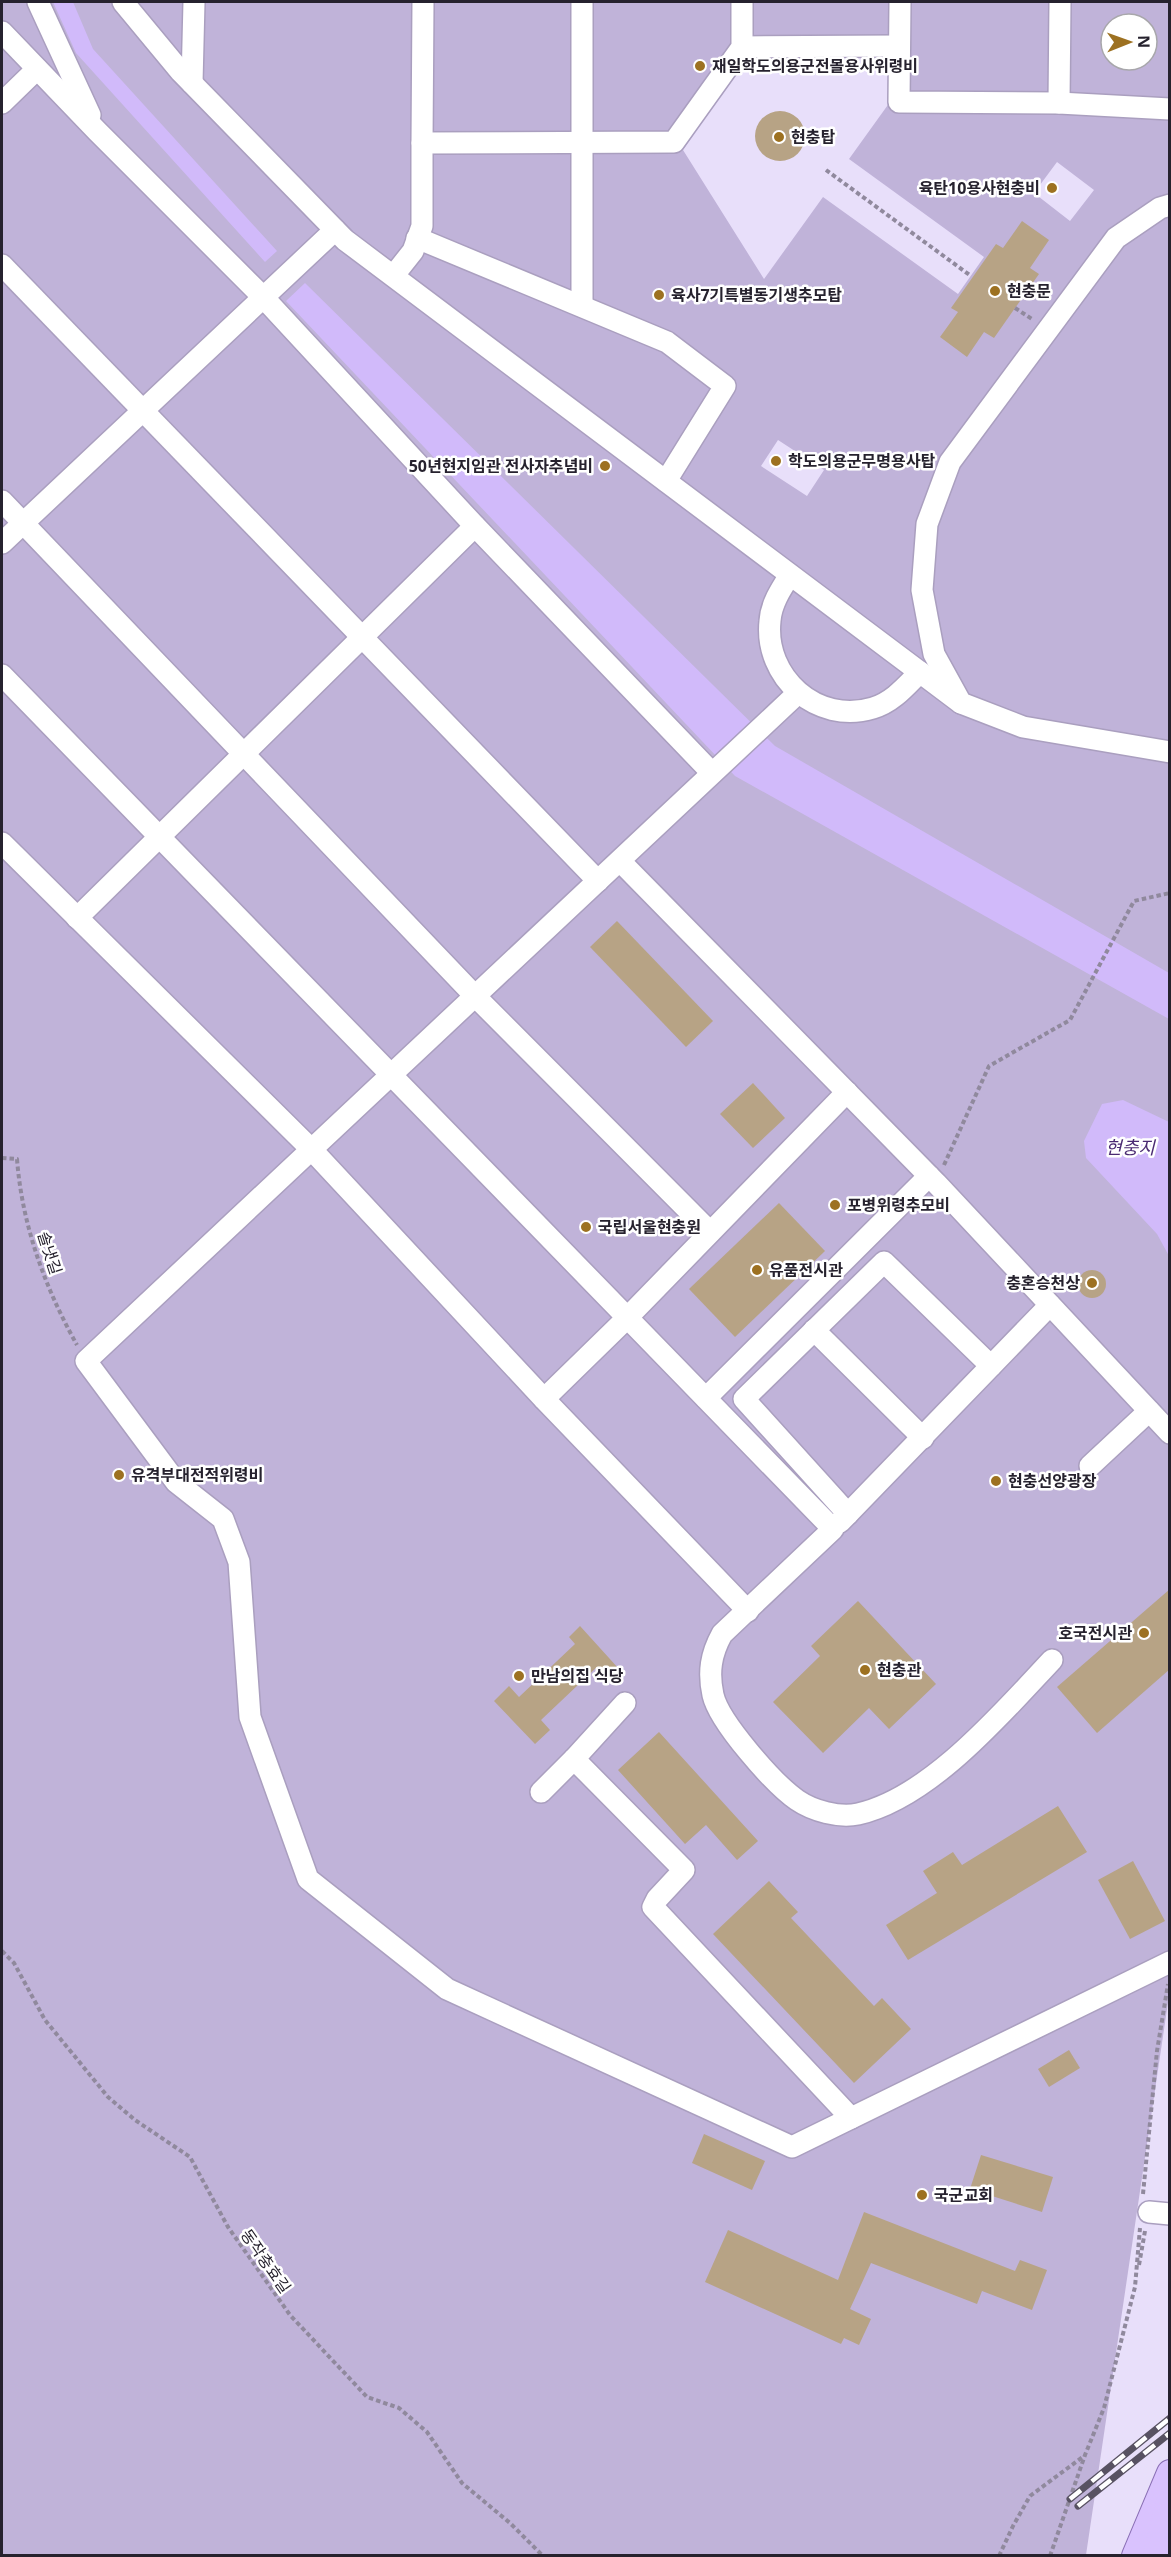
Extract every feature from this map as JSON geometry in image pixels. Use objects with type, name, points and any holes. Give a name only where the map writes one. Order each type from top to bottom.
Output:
[{"type":"main road","points":[[1135,2556],[1170,2473]]},
{"type":"main road","points":[[1156,2556],[1170,2499]]},
{"type":"lane","points":[[38,2],[97,131]]},
{"type":"lane","points":[[123,2],[192,83],[345,240],[961,703],[1023,727],[1170,752]]},
{"type":"lane","points":[[192,83],[194,2]]},
{"type":"lane","points":[[394,275],[412,251],[422,226],[423,2]]},
{"type":"lane","points":[[582,2],[582,306]]},
{"type":"lane","points":[[422,143],[674,142],[742,47],[742,2]]},
{"type":"lane","points":[[900,2],[899,102],[1059,103],[1170,109]]},
{"type":"lane","points":[[1059,103],[1060,2]]},
{"type":"lane","points":[[2,32],[97,131],[264,297],[476,526],[712,773]]},
{"type":"lane","points":[[742,47],[899,46]]},
{"type":"lane","points":[[2,103],[38,69]]},
{"type":"lane","points":[[961,703],[934,654],[922,590],[927,524],[950,462],[1116,238],[1160,208],[1170,205]]},
{"type":"lane","points":[[2,543],[335,230]]},
{"type":"lane","points":[[417,238],[667,342],[725,386],[666,481]]},
{"type":"lane","points":[[2,265],[598,881]]},
{"type":"lane","points":[[2,501],[475,996],[710,1232]]},
{"type":"lane","points":[[77,918],[476,526]]},
{"type":"lane","points":[[790,575],[778,593],[770,619],[770,647],[780,672],[798,693],[822,707],[849,712],[874,708],[897,696],[920,672]]},
{"type":"lane","points":[[2,675],[833,1529]]},
{"type":"lane","points":[[798,693],[86,1361],[176,1482],[223,1519],[239,1562],[250,1717],[308,1879],[447,1989],[792,2147],[1170,1962]]},
{"type":"lane","points":[[2,843],[312,1150],[544,1399],[748,1611]]},
{"type":"lane","points":[[620,861],[933,1180],[1170,1433]]},
{"type":"lane","points":[[544,1399],[627,1318],[847,1092]]},
{"type":"lane","points":[[706,1398],[933,1180]]},
{"type":"lane","points":[[848,1514],[744,1399],[884,1262],[991,1366]]},
{"type":"lane","points":[[1050,1305],[848,1514],[722,1634],[712,1653],[710,1673],[713,1697],[726,1723],[784,1788],[797,1800],[812,1808],[838,1814],[857,1814],[881,1806],[924,1782],[974,1742],[1052,1660]]},
{"type":"lane","points":[[814,1330],[923,1438]]},
{"type":"lane","points":[[1090,1466],[1149,1411]]},
{"type":"lane","points":[[541,1792],[625,1703]]},
{"type":"lane","points":[[574,1759],[684,1870],[653,1904],[656,1911],[851,2118]]},
{"type":"path","points":[[826,171],[971,276]]},
{"type":"path","points":[[933,1180],[989,1066],[1070,1020],[1134,901],[1170,893]]},
{"type":"path","name":"솔냇길","points":[[2,1158],[17,1160],[20,1196],[43,1272],[56,1307],[86,1361]]},
{"type":"path","name":"동작충효길","points":[[2,1951],[14,1963],[45,2020],[108,2097],[135,2120],[190,2157],[228,2227],[290,2315],[367,2397],[399,2408],[427,2432],[462,2483],[510,2523],[543,2556]]},
{"type":"path","points":[[999,2556],[1012,2526],[1030,2496],[1084,2455],[1050,2556]]},
{"type":"shaded area","name":"국립서울현충원","points":[[2,2],[1169,2],[1170,1989],[1086,2555],[2,2555]],"holes":[[[746,56],[890,57],[890,102],[849,159],[984,257],[958,294],[823,197],[764,279],[683,150]],[[1057,162],[1094,190],[1070,221],[1034,193]],[[778,440],[824,470],[807,496],[761,466]]]},
{"type":"water","points":[[53,2],[73,2],[93,49],[277,251],[265,262],[76,53]]},
{"type":"water","points":[[305,283],[775,746],[1169,973],[1169,1019],[735,776],[286,301]]},
{"type":"water","name":"현충지","points":[[1123,1100],[1169,1122],[1169,1256],[1157,1234],[1086,1158],[1084,1141],[1102,1104]]},
{"type":"building","points":[[775,111],[785,111],[798,118],[805,131],[805,141],[798,154],[785,161],[775,161],[766,157],[759,150],[755,141],[755,131],[759,122],[766,115]]},
{"type":"building","name":"현충문","points":[[1022,221],[1049,240],[1030,268],[1039,274],[994,338],[984,332],[967,357],[940,337],[958,312],[951,308],[996,244],[1003,248]]},
{"type":"building","points":[[617,921],[713,1021],[686,1047],[590,947]]},
{"type":"building","points":[[753,1083],[785,1118],[753,1148],[720,1114]]},
{"type":"building","name":"유품전시관","points":[[779,1203],[825,1251],[735,1337],[689,1289]]},
{"type":"building","name":"충혼승천상","points":[[1092,1270],[1102,1274],[1106,1284],[1102,1294],[1092,1298],[1082,1294],[1078,1284],[1082,1274]]},
{"type":"building","name":"호국전시관","points":[[1170,1589],[1170,1669],[1097,1733],[1057,1687]]},
{"type":"building","name":"현충관","points":[[858,1601],[936,1684],[889,1729],[869,1708],[823,1753],[773,1702],[820,1656],[811,1646]]},
{"type":"building","points":[[580,1626],[619,1669],[608,1680],[597,1667],[541,1720],[550,1730],[535,1744],[494,1701],[509,1686],[519,1697],[575,1644],[569,1637]]},
{"type":"building","points":[[659,1732],[758,1841],[737,1860],[706,1825],[685,1844],[618,1770]]},
{"type":"building","points":[[1058,1806],[1087,1852],[908,1960],[886,1925],[937,1893],[923,1871],[953,1852],[962,1865]]},
{"type":"building","points":[[1133,1861],[1165,1921],[1130,1939],[1098,1880]]},
{"type":"building","points":[[769,1881],[798,1912],[791,1918],[874,2006],[882,1998],[911,2029],[854,2083],[713,1934]]},
{"type":"building","points":[[1069,2050],[1080,2068],[1049,2087],[1038,2069]]},
{"type":"building","points":[[704,2134],[765,2161],[752,2190],[692,2163]]},
{"type":"building","points":[[981,2155],[1053,2177],[1042,2212],[970,2189]]},
{"type":"building","points":[[864,2212],[1015,2271],[1020,2260],[1047,2270],[1032,2310],[982,2291],[977,2304],[871,2263],[850,2309],[871,2319],[859,2345],[844,2338],[841,2344],[705,2282],[728,2230],[838,2280]]},
{"type":"railway","points":[[1070,2499],[1170,2418]]},
{"type":"railway","points":[[1078,2506],[1170,2433]]},
{"type":"place","name":"재일학도의용군전몰용사위령비","points":[[700,66]]},
{"type":"place","name":"현충탑","points":[[779,137]]},
{"type":"place","name":"육탄10용사현충비","points":[[1052,188]]},
{"type":"place","name":"현충문","points":[[995,291]]},
{"type":"place","name":"육사7기특별동기생추모탑","points":[[659,295]]},
{"type":"place","name":"학도의용군무명용사탑","points":[[776,461]]},
{"type":"place","name":"50년현지임관 전사자추념비","points":[[605,466]]},
{"type":"place","name":"포병위령추모비","points":[[835,1205]]},
{"type":"place","name":"국립서울현충원","points":[[586,1227]]},
{"type":"place","name":"유품전시관","points":[[757,1270]]},
{"type":"place","name":"충혼승천상","points":[[1092,1283]]},
{"type":"place","name":"유격부대전적위령비","points":[[119,1475]]},
{"type":"place","name":"현충선양광장","points":[[996,1481]]},
{"type":"place","name":"호국전시관","points":[[1144,1633]]},
{"type":"place","name":"현충관","points":[[865,1670]]},
{"type":"place","name":"만남의집 식당","points":[[519,1676]]},
{"type":"place","name":"국군교회","points":[[922,2195]]}]
